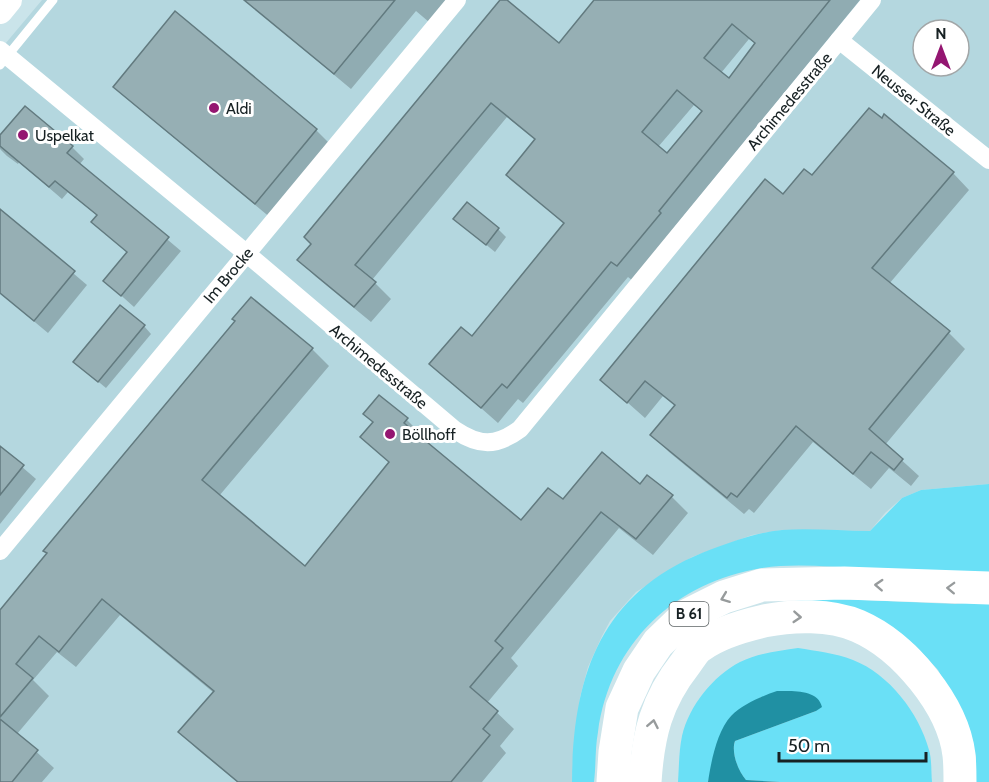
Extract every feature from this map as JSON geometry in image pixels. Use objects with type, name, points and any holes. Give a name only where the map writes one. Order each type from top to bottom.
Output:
[{"type":"highway","name":"B 61","points":[[613,782],[622,708],[639,671],[658,643],[686,616],[724,597],[762,585],[844,583],[989,588]]},
{"type":"highway","points":[[645,782],[646,761],[656,714],[674,678],[699,646],[740,627],[788,616],[836,620],[858,626],[895,650],[923,676],[946,713],[959,753],[960,782]]},
{"type":"street","points":[[0,10],[9,0]]},
{"type":"street","name":"Im Brocke","points":[[0,551],[457,0]]},
{"type":"street","name":"Archimedesstraße","points":[[2,57],[246,253],[454,430],[480,442],[504,439],[520,429],[872,0]]},
{"type":"street","name":"Neusser Straße","points":[[839,40],[989,160]]},
{"type":"lane","points":[[2,57],[53,0]]},
{"type":"shaded area","points":[[42,0],[989,0],[989,484],[921,490],[902,498],[870,531],[782,530],[752,535],[692,557],[636,592],[610,621],[588,667],[580,697],[572,782],[0,782],[0,50]]},
{"type":"shaded area","points":[[989,484],[989,572],[812,566],[762,568],[730,575],[701,587],[675,603],[652,622],[632,645],[616,671],[605,700],[598,732],[594,782],[572,782],[579,705],[588,671],[601,640],[620,612],[644,587],[674,566],[746,537],[782,530],[870,531],[902,498],[921,490]]},
{"type":"shaded area","points":[[815,598],[955,604],[989,601],[989,782],[976,782],[976,757],[966,720],[938,670],[915,645],[894,630],[787,602]]},
{"type":"shaded area","points":[[798,648],[832,654],[866,666],[901,696],[924,736],[930,754],[932,782],[746,780],[736,762],[735,741],[816,711],[761,697],[731,716],[721,733],[708,782],[678,782],[680,747],[685,725],[696,703],[712,684],[730,668],[754,656]]},
{"type":"shaded area","points":[[777,691],[797,691],[810,694],[820,701],[822,707],[735,741],[734,750],[738,767],[746,780],[780,782],[708,782],[715,747],[726,722],[747,704]]},
{"type":"building","points":[[244,0],[395,0],[334,74]]},
{"type":"building","points":[[500,0],[507,0],[559,43],[594,0],[830,0],[617,266],[611,262],[507,388],[502,384],[481,408],[429,364],[461,327],[472,336],[564,223],[506,175],[535,139],[491,103],[355,265],[376,282],[354,307],[297,260],[311,244],[304,237]],"holes":[[[732,24],[755,43],[729,78],[704,58]],[[677,90],[702,111],[667,153],[642,132]]]},
{"type":"building","points":[[175,11],[317,129],[255,204],[113,87]]},
{"type":"building","points":[[25,106],[73,146],[67,153],[169,237],[121,296],[103,281],[127,252],[91,222],[97,215],[55,181],[49,187],[0,146],[0,135]]},
{"type":"building","points":[[869,108],[882,118],[884,114],[954,172],[872,268],[950,331],[869,429],[903,459],[894,470],[871,452],[853,474],[796,426],[737,497],[731,493],[727,498],[650,435],[675,405],[645,381],[627,403],[600,380],[765,179],[783,194],[804,169],[812,175]]},
{"type":"building","points":[[467,202],[499,228],[486,245],[453,219]]},
{"type":"building","points":[[0,209],[75,271],[34,321],[0,293]]},
{"type":"building","points":[[251,297],[313,348],[202,480],[305,566],[389,462],[360,437],[373,422],[363,414],[379,395],[408,418],[404,423],[521,520],[548,488],[563,499],[602,452],[640,484],[647,475],[673,495],[636,539],[601,512],[495,641],[503,648],[470,687],[498,711],[483,729],[490,735],[451,782],[238,782],[178,732],[214,691],[102,599],[59,652],[39,636],[16,664],[33,678],[0,717],[0,610],[47,553],[43,551],[235,321],[232,319]]},
{"type":"building","points":[[120,305],[145,325],[98,382],[73,362]]},
{"type":"building","points":[[0,446],[24,465],[0,495]]},
{"type":"building","points":[[0,719],[38,750],[12,782],[0,782]]},
{"type":"place","name":"Aldi","points":[[214,108]]},
{"type":"place","name":"Uspelkat","points":[[23,135]]},
{"type":"place","name":"Böllhoff","points":[[390,434]]}]
